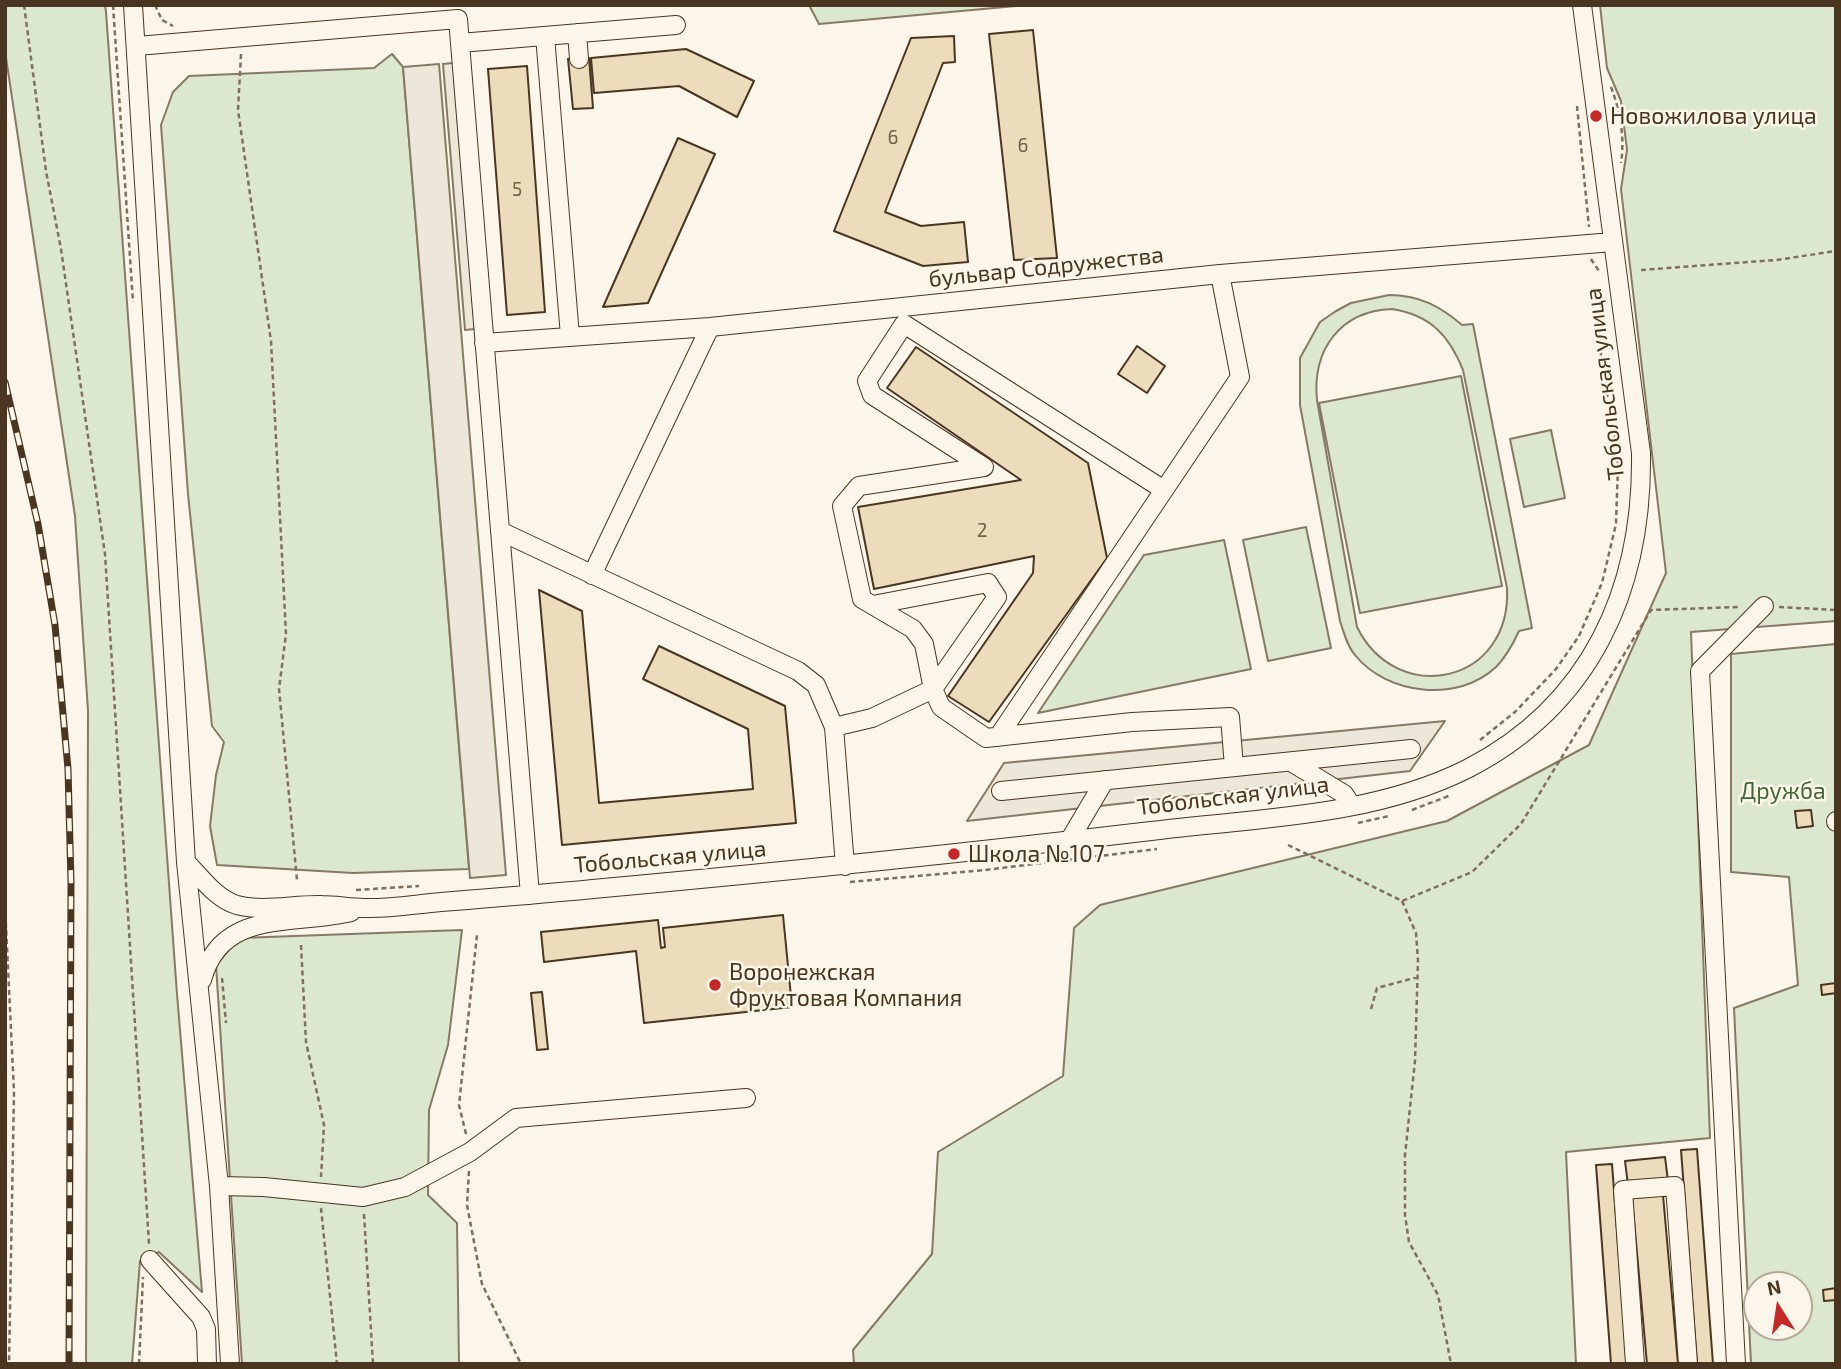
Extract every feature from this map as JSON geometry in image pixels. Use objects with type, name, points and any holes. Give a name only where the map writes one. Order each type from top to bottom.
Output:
[{"type":"street","points":[[133,5],[186,862],[219,1186],[230,1364]]},
{"type":"street","name":"Тобольская улица","points":[[186,862],[215,892],[240,906],[268,908],[321,905],[367,908],[848,874],[1069,841],[1354,815],[1433,783],[1492,754],[1544,713],[1563,693],[1607,629],[1631,567],[1642,488],[1641,453],[1582,5]]},
{"type":"street","points":[[137,46],[458,19],[530,895]]},
{"type":"street","points":[[460,43],[676,24]]},
{"type":"street","points":[[577,33],[579,59]]},
{"type":"street","points":[[545,36],[570,336]]},
{"type":"street","name":"бульвар Содружества","points":[[484,343],[710,327],[1220,274],[1613,242]]},
{"type":"street","points":[[998,737],[1240,377],[1220,274]]},
{"type":"street","points":[[1164,490],[904,324],[867,381],[872,395],[984,467],[859,486],[842,506],[862,599],[913,629],[924,643],[933,689],[941,707],[986,738],[1132,722],[1230,717],[1234,767]]},
{"type":"street","points":[[592,575],[710,327]]},
{"type":"street","points":[[500,531],[798,671],[816,685],[834,727],[848,874]]},
{"type":"street","points":[[834,727],[872,718],[933,689],[997,597],[988,583],[873,605]]},
{"type":"street","points":[[1736,1364],[1700,671],[1764,607]]},
{"type":"street","points":[[1001,791],[1411,749]]},
{"type":"street","points":[[1291,762],[1344,794],[1354,815]]},
{"type":"street","points":[[1069,841],[1105,780]]},
{"type":"street","points":[[200,994],[210,956],[242,930],[261,924],[328,918],[367,908]]},
{"type":"street","points":[[219,1186],[264,1187],[363,1197],[405,1187],[470,1152],[516,1118],[746,1098]]},
{"type":"street","points":[[1635,1364],[1623,1190],[1675,1186],[1688,1364]]},
{"type":"street","points":[[150,1261],[201,1317],[206,1329],[207,1364]]},
{"type":"path","points":[[24,5],[46,171],[61,249],[105,554],[150,1261],[141,1282],[139,1364]]},
{"type":"path","points":[[155,5],[162,20],[177,28]]},
{"type":"path","points":[[242,43],[238,110],[271,341],[286,634],[279,689],[297,880]]},
{"type":"path","points":[[1608,80],[1618,104],[1623,149],[1619,175]]},
{"type":"path","points":[[1577,102],[1589,227]]},
{"type":"path","points":[[1641,270],[1776,260],[1836,251]]},
{"type":"path","points":[[1402,901],[1472,872],[1521,824],[1651,610],[1764,607],[1836,610]]},
{"type":"path","points":[[1404,812],[1452,795]]},
{"type":"path","points":[[1354,815],[1392,815]]},
{"type":"path","points":[[1287,845],[1402,901],[1416,933],[1418,977],[1415,1062],[1405,1155],[1405,1215],[1409,1242],[1438,1295],[1451,1364]]},
{"type":"path","points":[[848,874],[985,870],[1163,848]]},
{"type":"path","points":[[5,905],[14,1092],[9,1364]]},
{"type":"path","points":[[477,935],[459,1105],[470,1152],[467,1205],[482,1284],[521,1364]]},
{"type":"path","points":[[301,945],[306,1042],[324,1125],[320,1194],[337,1364]]},
{"type":"path","points":[[221,969],[226,1024]]},
{"type":"path","points":[[1371,1009],[1377,988],[1418,977]]},
{"type":"path","points":[[363,1197],[373,1364]]},
{"type":"green space","points":[[5,5],[105,5],[106,12],[177,994],[202,1292],[159,1252],[140,1261],[132,1364],[86,1364],[88,711],[75,516],[5,51]]},
{"type":"green space","points":[[809,5],[1027,5],[819,24]]},
{"type":"green space","points":[[1600,5],[1836,5],[1836,621],[1691,632],[1710,1138],[1566,1152],[1576,1364],[854,1364],[853,1350],[932,1254],[938,1152],[1063,1076],[1074,928],[1100,905],[1447,821],[1589,745],[1666,573],[1621,189],[1627,150],[1621,101],[1607,68]]},
{"type":"green space","points":[[392,54],[403,67],[469,869],[353,873],[217,865],[210,826],[216,775],[224,742],[212,726],[188,494],[161,125],[173,92],[189,76],[374,68]]},
{"type":"green space","points":[[1389,295],[1410,297],[1437,307],[1462,325],[1473,324],[1532,628],[1519,631],[1496,667],[1462,686],[1423,690],[1385,679],[1352,651],[1340,621],[1300,405],[1300,358],[1320,322],[1351,303]],"holes":[[[1392,309],[1417,316],[1436,329],[1451,347],[1463,370],[1507,588],[1504,621],[1491,646],[1472,664],[1449,674],[1423,676],[1398,669],[1375,653],[1357,627],[1317,400],[1319,365],[1333,337],[1344,325],[1374,311]]]},
{"type":"green space","points":[[1461,376],[1502,586],[1360,613],[1319,403]]},
{"type":"green space","points":[[1551,430],[1565,498],[1524,507],[1510,439]]},
{"type":"green space","points":[[1306,527],[1331,648],[1268,661],[1243,540]]},
{"type":"green space","points":[[1224,540],[1251,669],[1038,713],[1144,555]]},
{"type":"green space","name":"Дружба","points":[[1836,644],[1836,1364],[1751,1364],[1750,1341],[1813,1341],[1813,1271],[1747,1271],[1734,1008],[1798,985],[1789,877],[1731,872],[1731,654]]},
{"type":"green space","points":[[462,930],[448,1045],[429,1110],[428,1195],[457,1223],[459,1364],[242,1364],[216,965],[239,938]]},
{"type":"shaded area","points":[[453,63],[475,329],[465,330],[443,64]]},
{"type":"shaded area","points":[[439,64],[506,875],[470,878],[403,67]]},
{"type":"shaded area","points":[[1445,721],[1410,771],[967,821],[1004,763]]},
{"type":"building","points":[[1033,30],[1057,258],[1014,260],[989,34]]},
{"type":"building","points":[[954,36],[955,62],[943,63],[885,212],[921,226],[964,222],[968,262],[923,266],[834,231],[911,38]]},
{"type":"building","points":[[686,49],[754,81],[737,117],[679,86],[594,93],[591,58]]},
{"type":"building","points":[[589,58],[593,108],[573,109],[568,59]]},
{"type":"building","points":[[527,66],[545,312],[507,315],[488,69]]},
{"type":"building","points":[[678,138],[715,154],[648,303],[603,307]]},
{"type":"building","points":[[1137,346],[1165,366],[1147,393],[1118,374]]},
{"type":"building","points":[[916,347],[1088,463],[1107,558],[989,722],[948,696],[1033,573],[1034,556],[874,589],[858,507],[1021,480],[887,388]]},
{"type":"building","points":[[539,590],[582,611],[599,803],[753,789],[748,729],[643,679],[659,646],[785,706],[796,823],[562,845]]},
{"type":"building","points":[[1811,810],[1813,826],[1797,828],[1795,811]]},
{"type":"building","name":"Воронежская Фруктовая Компания","points":[[783,915],[792,1007],[644,1023],[636,951],[544,962],[541,932],[658,920],[661,948],[665,947],[663,928]]},
{"type":"building","points":[[1836,983],[1836,993],[1822,995],[1821,985]]},
{"type":"building","points":[[542,992],[548,1049],[537,1050],[531,993]]},
{"type":"building","points":[[1697,1149],[1713,1364],[1697,1364],[1681,1150]]},
{"type":"building","points":[[1665,1157],[1668,1181],[1628,1185],[1625,1161]]},
{"type":"building","points":[[1612,1164],[1627,1364],[1611,1364],[1596,1165]]},
{"type":"building","points":[[1663,1195],[1678,1364],[1647,1364],[1632,1198]]},
{"type":"building","points":[[1836,1288],[1836,1300],[1824,1301],[1823,1290]]},
{"type":"railway","points":[[5,382],[38,524],[55,625],[68,769],[71,882],[69,1364]]},
{"type":"place","name":"Новожилова улица","points":[[1596,116]]},
{"type":"place","name":"Школа №107","points":[[954,854]]},
{"type":"place","name":"Воронежская Фруктовая Компания","points":[[715,985]]}]
